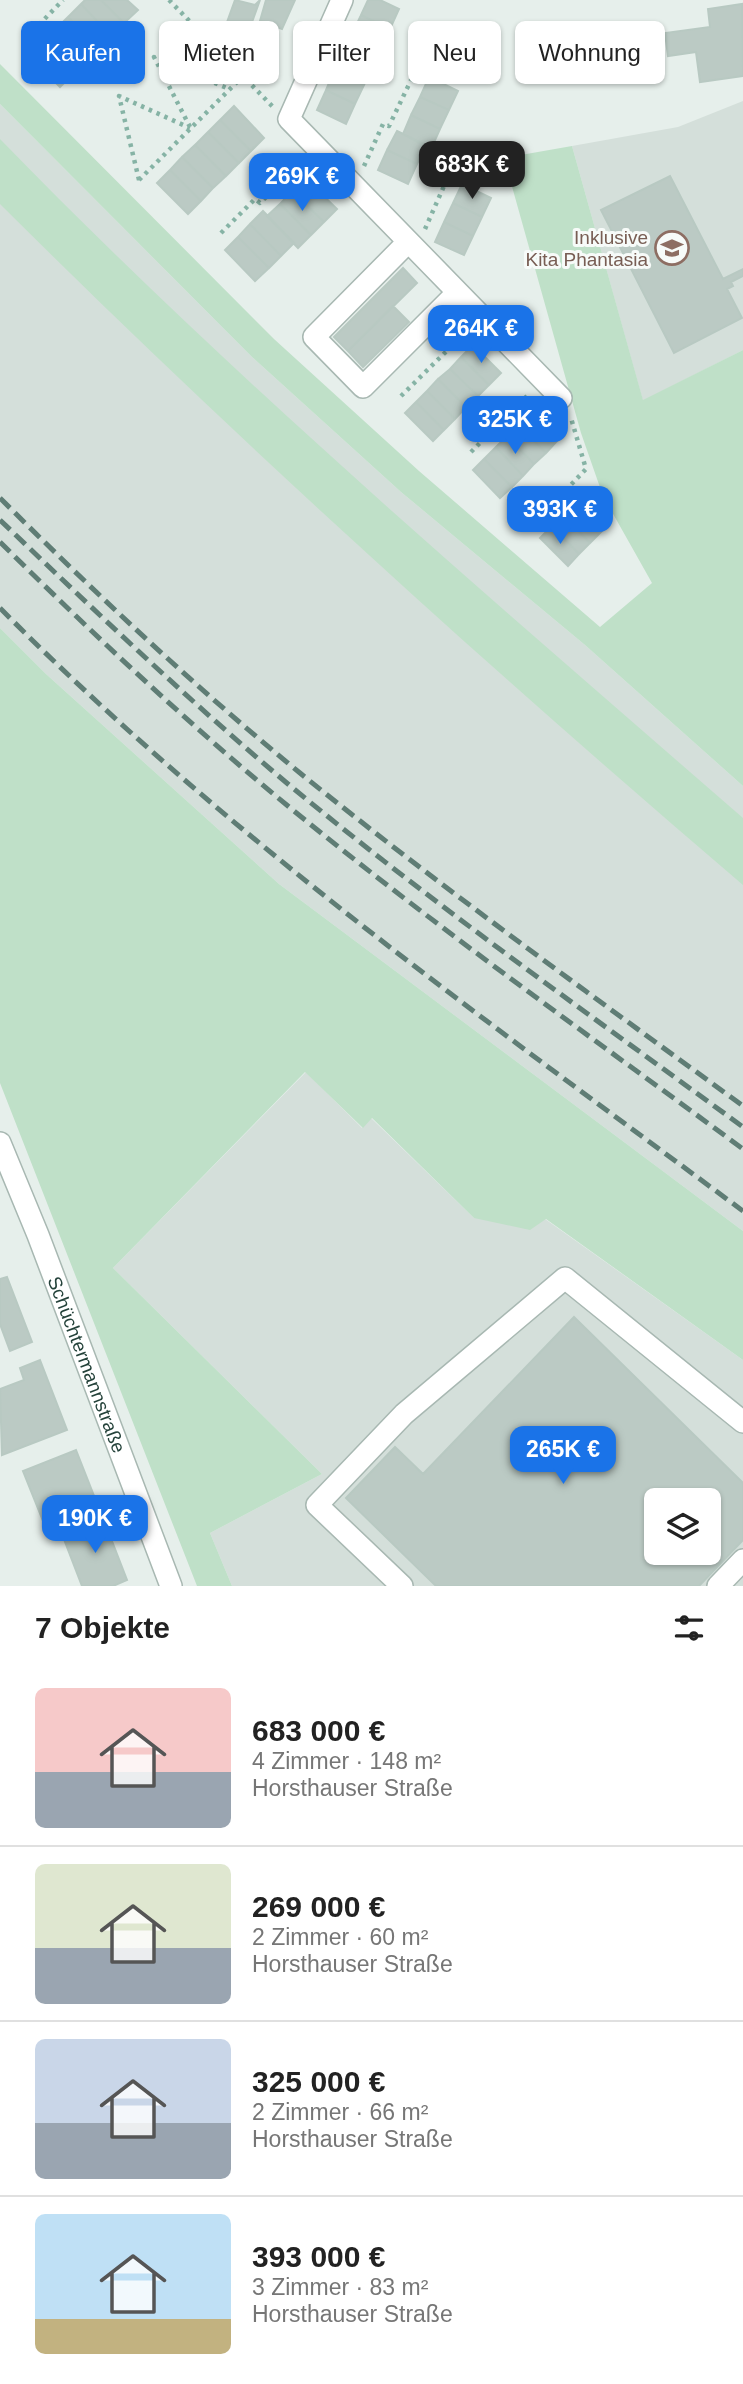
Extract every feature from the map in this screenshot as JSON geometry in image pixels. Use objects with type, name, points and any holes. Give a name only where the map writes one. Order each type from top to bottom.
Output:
[{"type":"street","points":[[342,0],[289,119],[561,398]]},
{"type":"street","points":[[410,244],[314,337],[363,387],[457,292]]},
{"type":"street","name":"Schüchtermannstraße","points":[[0,1143],[38,1235],[171,1586]]},
{"type":"street","points":[[402,1586],[317,1505],[404,1414],[565,1278],[743,1422]]},
{"type":"street","points":[[718,1586],[743,1560]]},
{"type":"path","points":[[43,21],[63,0]]},
{"type":"path","points":[[169,0],[189,21]]},
{"type":"path","points":[[159,60],[153,57],[159,69]]},
{"type":"path","points":[[167,84],[190,128]]},
{"type":"path","points":[[217,84],[229,89]]},
{"type":"path","points":[[190,128],[119,96],[139,180],[234,84]]},
{"type":"path","points":[[252,84],[289,119]]},
{"type":"path","points":[[349,181],[363,167],[383,124],[389,126],[409,84]]},
{"type":"path","points":[[221,233],[255,199],[260,204],[316,148]]},
{"type":"path","points":[[410,244],[422,236],[452,168]]},
{"type":"path","points":[[401,396],[481,316]]},
{"type":"path","points":[[471,452],[543,380]]},
{"type":"path","points":[[536,521],[586,469],[570,416],[561,398]]},
{"type":"shaded area","name":"Inklusive Kita Phantasia","points":[[743,101],[743,350],[643,401],[572,146],[678,127]]},
{"type":"shaded area","points":[[0,104],[252,357],[401,492],[585,645],[743,786],[743,1231],[279,884],[46,674],[0,628]]},
{"type":"shaded area","points":[[306,1072],[362,1128],[371,1118],[474,1218],[545,1219],[743,1360],[743,1586],[232,1586],[210,1533],[322,1474],[113,1268]]},
{"type":"green space","points":[[0,64],[274,339],[419,471],[600,627],[652,583],[603,496],[581,433],[504,158],[572,146],[643,400],[743,350],[743,786],[585,645],[401,492],[252,357],[0,104]]},
{"type":"green space","points":[[0,139],[179,316],[271,402],[458,570],[743,818],[743,885],[365,552],[181,380],[0,204]]},
{"type":"green space","points":[[0,628],[46,674],[279,884],[743,1231],[743,1360],[546,1219],[530,1230],[474,1218],[372,1118],[363,1128],[305,1072],[113,1268],[322,1474],[210,1533],[232,1586],[197,1586],[0,1083]]},
{"type":"building","points":[[85,0],[101,0],[122,21],[97,21],[81,4]]},
{"type":"building","points":[[101,0],[127,0],[138,10],[126,21],[122,21]]},
{"type":"building","points":[[235,0],[255,5],[260,0],[252,21],[227,21]]},
{"type":"building","points":[[266,0],[295,0],[282,29],[279,28],[279,21],[260,21]]},
{"type":"building","points":[[368,0],[380,0],[399,9],[394,21],[373,21],[361,15]]},
{"type":"building","points":[[81,4],[97,21],[72,21],[68,17]]},
{"type":"building","points":[[742,4],[743,76],[700,82],[696,52],[668,56],[665,33],[710,27],[708,9]]},
{"type":"building","points":[[361,15],[373,21],[358,21]]},
{"type":"building","points":[[329,84],[364,85],[355,104],[326,90]]},
{"type":"building","points":[[426,84],[444,84],[458,91],[449,110],[420,97]]},
{"type":"building","points":[[326,90],[355,104],[346,124],[317,110]]},
{"type":"building","points":[[420,97],[449,110],[440,129],[411,115]]},
{"type":"building","points":[[234,106],[264,138],[251,151],[220,120]]},
{"type":"building","points":[[411,115],[440,129],[431,149],[403,134]]},
{"type":"building","points":[[220,120],[251,151],[239,163],[208,132]]},
{"type":"building","points":[[397,131],[426,145],[417,164],[387,150]]},
{"type":"building","points":[[208,132],[239,163],[226,176],[195,145]]},
{"type":"building","points":[[195,145],[226,176],[213,188],[182,157]]},
{"type":"building","points":[[387,150],[417,164],[408,184],[378,170]]},
{"type":"building","points":[[182,157],[213,188],[201,201],[170,170]]},
{"type":"building","points":[[170,170],[201,201],[188,214],[157,183]]},
{"type":"building","points":[[670,176],[723,279],[743,269],[743,276],[731,282],[733,286],[727,289],[742,318],[674,353],[601,210]]},
{"type":"building","points":[[305,178],[337,209],[324,222],[292,191]]},
{"type":"building","points":[[462,184],[491,198],[482,217],[453,203]]},
{"type":"building","points":[[292,191],[324,222],[311,235],[280,204]]},
{"type":"building","points":[[453,203],[482,217],[473,236],[444,222]]},
{"type":"building","points":[[280,204],[311,235],[298,248],[267,216]]},
{"type":"building","points":[[263,211],[294,243],[281,256],[250,224]]},
{"type":"building","points":[[444,222],[473,236],[464,255],[435,242]]},
{"type":"building","points":[[250,224],[281,256],[269,268],[238,237]]},
{"type":"building","points":[[238,237],[269,268],[255,281],[225,250]]},
{"type":"building","points":[[403,268],[417,283],[348,351],[334,337]]},
{"type":"building","points":[[393,306],[409,322],[363,367],[348,351]]},
{"type":"building","points":[[473,345],[501,373],[489,385],[461,357]]},
{"type":"building","points":[[461,357],[489,385],[478,396],[450,369]]},
{"type":"building","points":[[450,369],[478,396],[466,407],[438,379]]},
{"type":"building","points":[[438,379],[466,407],[455,419],[427,391]]},
{"type":"building","points":[[427,391],[455,419],[444,430],[416,402]]},
{"type":"building","points":[[416,402],[444,430],[433,441],[405,413]]},
{"type":"building","points":[[530,413],[557,441],[546,453],[518,425]]},
{"type":"building","points":[[518,425],[546,453],[534,464],[507,436]]},
{"type":"building","points":[[507,436],[534,464],[523,476],[496,447]]},
{"type":"building","points":[[496,447],[523,476],[512,487],[484,459]]},
{"type":"building","points":[[484,459],[512,487],[500,498],[473,470]]},
{"type":"building","points":[[574,503],[602,531],[590,543],[563,515]]},
{"type":"building","points":[[563,515],[590,543],[579,554],[552,526]]},
{"type":"building","points":[[552,526],[579,554],[568,566],[540,538]]},
{"type":"building","points":[[7,1277],[32,1342],[10,1351],[0,1324],[0,1279]]},
{"type":"building","points":[[574,1317],[743,1483],[743,1540],[721,1563],[721,1488],[644,1488],[644,1565],[719,1565],[699,1586],[436,1586],[346,1498],[395,1447],[423,1474]]},
{"type":"building","points":[[40,1360],[67,1430],[2,1455],[0,1389],[24,1380],[20,1368]]},
{"type":"building","points":[[76,1450],[96,1501],[43,1521],[23,1471]]},
{"type":"building","points":[[103,1518],[127,1580],[113,1586],[82,1586],[62,1534]]},
{"type":"railway","points":[[0,498],[147,639],[300,773],[464,901],[743,1106]]},
{"type":"railway","points":[[0,520],[178,687],[343,829],[570,1001],[743,1127]]},
{"type":"railway","points":[[0,542],[136,673],[277,797],[449,933],[743,1149]]},
{"type":"railway","points":[[0,608],[86,692],[266,849],[455,997],[743,1211]]},
{"type":"place","name":"Inklusive Kita Phantasia","points":[[672,248]]}]
